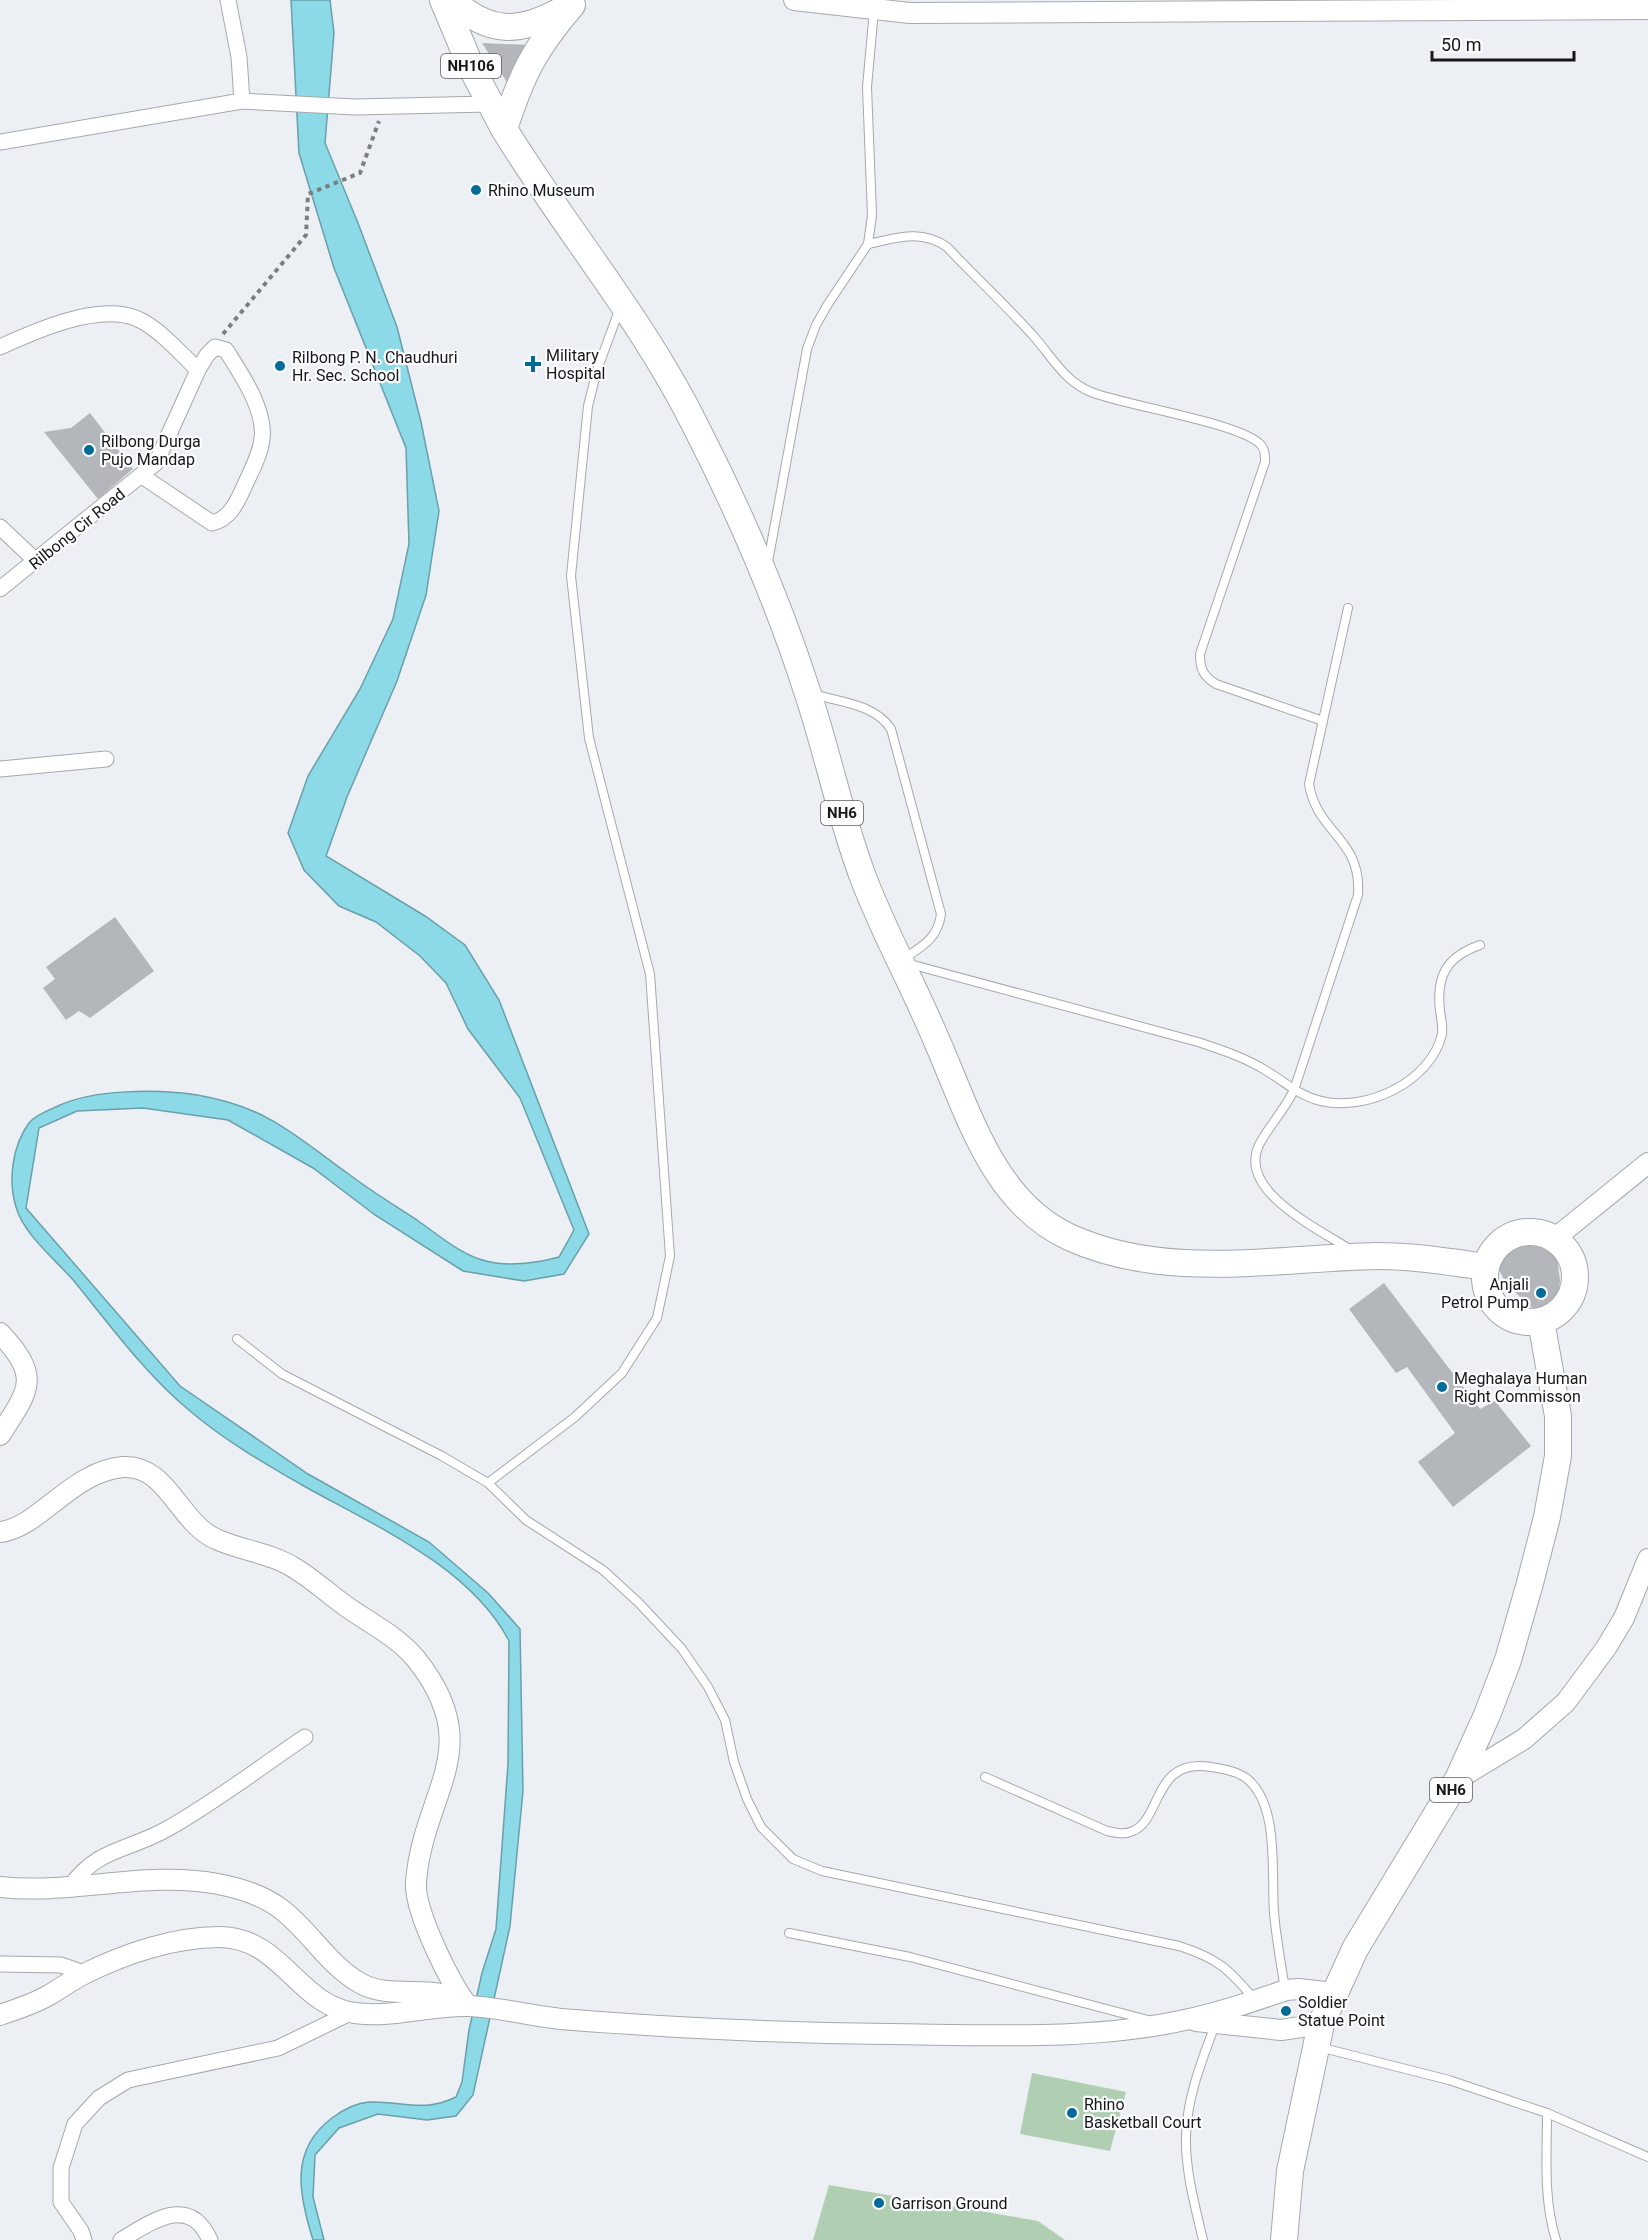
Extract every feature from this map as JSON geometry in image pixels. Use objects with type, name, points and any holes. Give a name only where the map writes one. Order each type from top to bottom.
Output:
[{"type":"highway","name":"NH106","points":[[443,0],[489,104],[504,129]]},
{"type":"highway","points":[[451,0],[477,20],[502,27],[517,28],[542,22],[577,2]]},
{"type":"highway","points":[[504,129],[517,89],[531,58],[577,2]]},
{"type":"highway","name":"NH6","points":[[504,129],[558,213],[622,301],[673,381],[693,421],[765,581],[808,693],[848,834],[863,878],[989,1156],[1002,1180],[1020,1203],[1042,1222],[1067,1236],[1107,1252],[1144,1260],[1182,1264],[1361,1257],[1429,1259],[1486,1267]]},
{"type":"highway","points":[[1533,1233],[1554,1239],[1571,1258],[1575,1284],[1564,1308],[1542,1321],[1528,1323],[1503,1314],[1488,1293],[1486,1267],[1496,1248],[1513,1236],[1533,1233]]},
{"type":"highway","name":"NH6","points":[[1284,2240],[1290,2171],[1318,2035],[1333,1993],[1379,1906],[1458,1779],[1487,1715],[1508,1660],[1547,1517],[1558,1456],[1557,1416],[1542,1321]]},
{"type":"street","points":[[228,0],[239,57],[242,101]]},
{"type":"street","points":[[794,0],[874,10],[946,13],[1648,9]]},
{"type":"street","points":[[0,142],[242,101],[356,106],[489,104]]},
{"type":"street","points":[[0,348],[60,321],[120,315],[136,318],[153,328],[198,370]]},
{"type":"street","points":[[142,476],[212,523],[227,516],[238,500],[259,453],[262,426],[234,362],[226,350],[215,347]]},
{"type":"street","name":"Rilbong Cir Road","points":[[0,589],[156,463],[198,370],[215,347]]},
{"type":"street","points":[[0,527],[36,561]]},
{"type":"street","points":[[0,769],[106,759]]},
{"type":"street","points":[[1554,1239],[1648,1163]]},
{"type":"street","points":[[0,1333],[23,1361],[28,1375],[26,1389],[18,1408],[0,1435]]},
{"type":"street","points":[[0,1532],[20,1525],[96,1473],[122,1467],[140,1468],[154,1476],[201,1530],[216,1539],[250,1549],[297,1569],[399,1642],[416,1658],[436,1688],[452,1737],[445,1777],[422,1849],[417,1891],[441,1960],[468,2006]]},
{"type":"street","points":[[1458,1779],[1524,1739],[1566,1702],[1606,1648],[1624,1618],[1648,1559]]},
{"type":"street","points":[[70,1887],[81,1870],[97,1858],[164,1831],[305,1737]]},
{"type":"street","points":[[0,1887],[70,1887],[136,1880],[219,1884],[248,1892],[281,1909],[334,1964],[363,1985],[376,1989],[442,1994],[468,2006]]},
{"type":"street","points":[[0,2015],[35,2002],[84,1973],[114,1960],[175,1943],[219,1937],[240,1938],[266,1950],[318,1998],[350,2013],[375,2015],[468,2006],[558,2018],[751,2030],[974,2035],[1088,2033],[1188,2020],[1286,1990],[1299,1989],[1333,1993]]},
{"type":"street","points":[[0,1964],[61,1965],[84,1973]]},
{"type":"street","points":[[84,2240],[81,2231],[61,2202],[61,2168],[75,2124],[99,2098],[128,2080],[278,2048],[350,2013]]},
{"type":"street","points":[[1188,2020],[1318,2035]]},
{"type":"street","points":[[121,2240],[157,2221],[178,2214],[193,2216],[201,2223],[210,2240]]},
{"type":"lane","points":[[765,581],[807,349],[816,325],[828,304],[868,244],[872,215],[867,87],[874,10]]},
{"type":"lane","points":[[868,244],[913,235],[936,240],[947,247],[1021,323],[1073,382],[1089,392],[1120,402],[1236,430],[1260,444],[1264,451],[1265,462],[1200,654],[1200,666],[1208,679],[1216,684],[1323,721]]},
{"type":"lane","points":[[488,1484],[575,1417],[622,1373],[657,1318],[670,1256],[650,974],[589,738],[571,576],[588,405],[597,370],[622,301]]},
{"type":"lane","points":[[1348,608],[1309,784],[1317,813],[1353,856],[1360,876],[1358,896],[1294,1090],[1284,1111],[1259,1145],[1254,1165],[1261,1184],[1277,1201],[1361,1257]]},
{"type":"lane","points":[[808,693],[874,711],[884,718],[891,729],[941,914],[939,928],[934,937],[899,961]]},
{"type":"lane","points":[[899,961],[1198,1042],[1237,1055],[1266,1070],[1294,1090],[1321,1101],[1353,1103],[1380,1097],[1415,1076],[1436,1050],[1442,1032],[1439,984],[1446,967],[1462,951],[1480,945]]},
{"type":"lane","points":[[237,1339],[282,1374],[442,1456],[488,1484],[526,1520],[603,1570],[639,1603],[682,1649],[708,1687],[724,1720],[734,1762],[747,1799],[761,1827],[793,1859],[822,1871],[1179,1946],[1206,1954],[1233,1973],[1255,2001]]},
{"type":"lane","points":[[985,1777],[1107,1831],[1122,1834],[1135,1831],[1146,1821],[1160,1789],[1173,1775],[1189,1768],[1206,1766],[1227,1769],[1244,1777],[1259,1791],[1266,1808],[1271,1832],[1274,1914],[1286,1990]]},
{"type":"lane","points":[[789,1933],[921,1960],[1113,2009],[1158,2024]]},
{"type":"lane","points":[[1203,2240],[1191,2191],[1186,2136],[1194,2084],[1216,2023]]},
{"type":"lane","points":[[1318,2035],[1547,2113],[1648,2157]]},
{"type":"lane","points":[[1547,2113],[1547,2182],[1551,2223],[1556,2240]]},
{"type":"path","points":[[215,347],[306,235],[308,195],[360,172],[384,106]]},
{"type":"green space","name":"Rhino Basketball Court","points":[[1032,2073],[1126,2092],[1110,2151],[1020,2134]]},
{"type":"green space","name":"Garrison Ground","points":[[829,2185],[1038,2221],[1065,2240],[813,2240]]},
{"type":"water","points":[[291,0],[330,0],[334,33],[325,143],[397,327],[421,422],[439,511],[426,595],[397,681],[347,797],[326,856],[425,916],[465,945],[499,1000],[589,1234],[564,1274],[524,1281],[463,1271],[375,1215],[313,1168],[228,1120],[143,1108],[77,1111],[39,1128],[26,1208],[180,1386],[308,1474],[429,1542],[488,1593],[520,1629],[523,1791],[510,1926],[473,2095],[456,2116],[427,2120],[378,2114],[339,2128],[315,2155],[313,2197],[324,2240],[313,2240],[304,2206],[301,2174],[303,2159],[318,2131],[341,2112],[359,2104],[381,2102],[423,2105],[444,2102],[456,2097],[462,2082],[469,2030],[482,1973],[496,1929],[508,1764],[509,1641],[492,1614],[445,1569],[388,1532],[245,1451],[216,1432],[174,1397],[143,1366],[74,1281],[33,1237],[20,1217],[12,1186],[13,1164],[19,1142],[29,1123],[38,1115],[72,1100],[107,1093],[145,1091],[181,1093],[222,1100],[279,1124],[450,1244],[477,1258],[495,1263],[513,1264],[559,1257],[574,1230],[520,1098],[468,1029],[446,983],[420,956],[376,922],[339,906],[304,870],[288,833],[308,776],[360,689],[393,619],[409,544],[406,448],[334,268],[299,153]]},
{"type":"building","points":[[482,43],[529,45],[510,87]]},
{"type":"building","name":"Rilbong Durga Pujo Mandap","points":[[90,413],[133,469],[98,499],[44,432],[71,428]]},
{"type":"building","points":[[115,917],[154,971],[90,1018],[79,1011],[66,1020],[43,988],[55,979],[46,967]]},
{"type":"building","points":[[1534,1239],[1547,1240],[1556,1249],[1560,1280],[1558,1304],[1553,1314],[1544,1316],[1527,1304],[1505,1282],[1497,1265],[1498,1253],[1515,1243]]},
{"type":"building","name":"Meghalaya Human Right Commisson","points":[[1384,1283],[1480,1409],[1495,1401],[1531,1446],[1453,1507],[1418,1462],[1455,1433],[1407,1367],[1396,1373],[1349,1309]]},
{"type":"place","name":"Rhino Museum","points":[[476,190]]},
{"type":"place","name":"Military Hospital","points":[[533,364]]},
{"type":"place","name":"Rilbong P. N. Chaudhuri Hr. Sec. School","points":[[280,366]]},
{"type":"place","name":"Rilbong Durga Pujo Mandap","points":[[89,450]]},
{"type":"place","name":"Anjali Petrol Pump","points":[[1541,1293]]},
{"type":"place","name":"Meghalaya Human Right Commisson","points":[[1442,1387]]},
{"type":"place","name":"Soldier Statue Point","points":[[1286,2011]]},
{"type":"place","name":"Rhino Basketball Court","points":[[1072,2113]]},
{"type":"place","name":"Garrison Ground","points":[[879,2203]]}]
